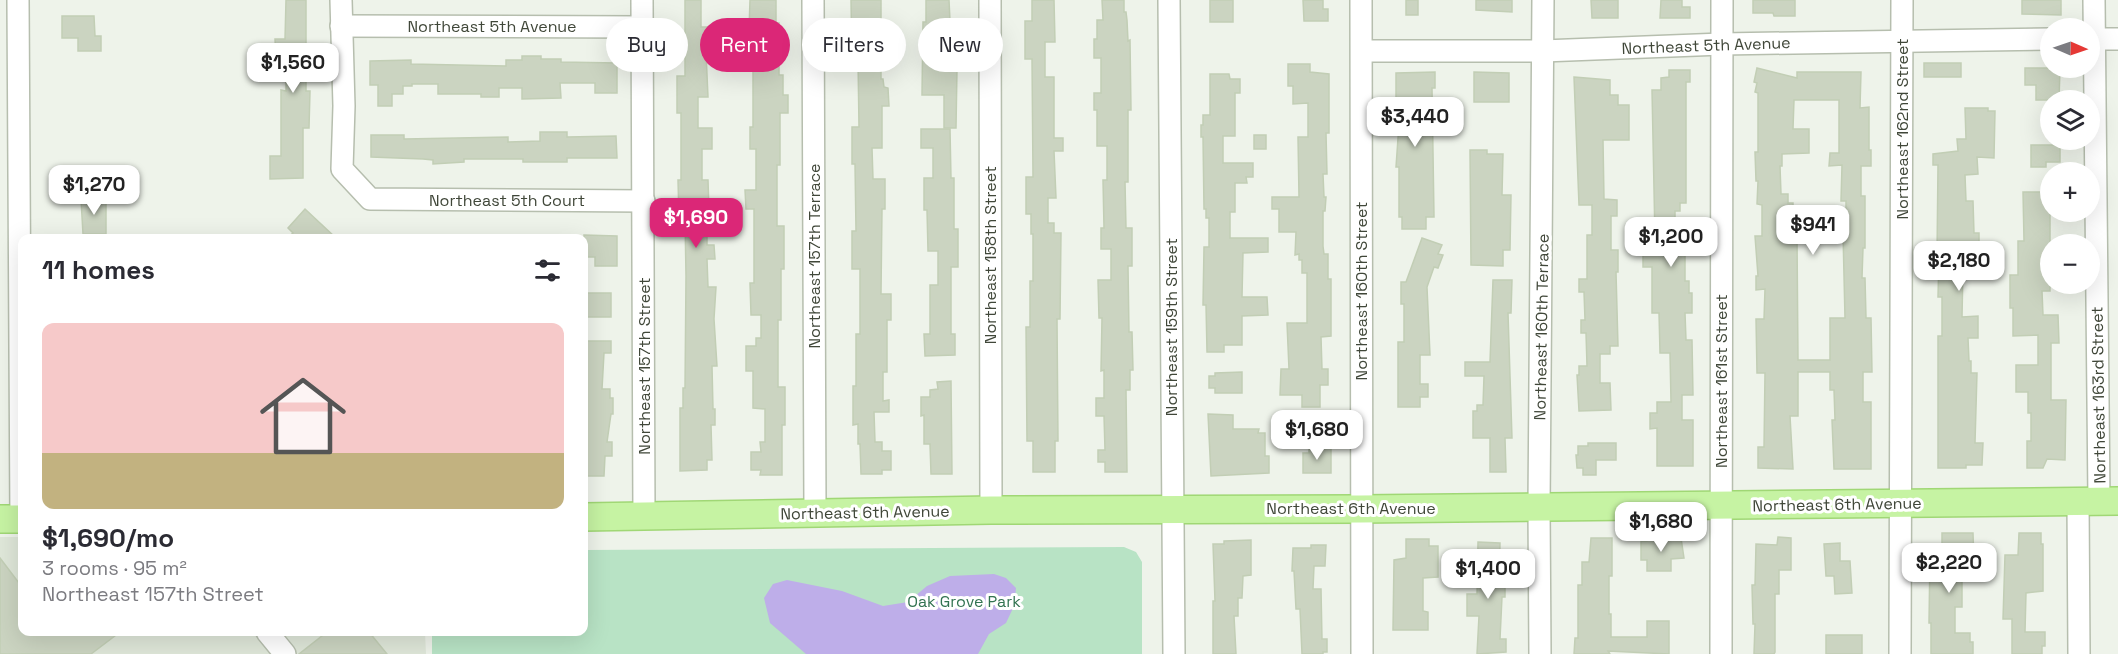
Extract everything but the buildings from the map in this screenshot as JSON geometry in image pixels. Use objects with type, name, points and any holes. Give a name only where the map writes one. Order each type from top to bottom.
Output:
[{"type":"main road","name":"Northeast 6th Avenue","points":[[588,517],[1173,508],[1361,509],[2098,501]]},
{"type":"street","points":[[18,0],[9,64],[10,313],[18,333]]},
{"type":"street","points":[[341,0],[341,26]]},
{"type":"street","name":"Northeast 157th Street","points":[[642,0],[642,18]]},
{"type":"street","name":"Northeast 157th Terrace","points":[[813,0],[815,512]]},
{"type":"street","name":"Northeast 158th Street","points":[[990,0],[991,510]]},
{"type":"street","name":"Northeast 159th Street","points":[[1169,0],[1174,654]]},
{"type":"street","name":"Northeast 160th Street","points":[[1361,0],[1362,654]]},
{"type":"street","name":"Northeast 160th Terrace","points":[[1540,654],[1543,0]]},
{"type":"street","name":"Northeast 161st Street","points":[[1721,654],[1722,0]]},
{"type":"street","name":"Northeast 162nd Street","points":[[1900,654],[1902,0]]},
{"type":"street","name":"Northeast 163rd Street","points":[[2093,18],[2094,0]]},
{"type":"street","name":"Northeast 5th Avenue","points":[[341,26],[606,27]]},
{"type":"street","name":"Northeast 5th Court","points":[[341,26],[344,106],[342,169],[370,200],[645,201]]},
{"type":"street","name":"Northeast 5th Avenue","points":[[1362,51],[1543,51],[1722,44],[2040,39]]},
{"type":"street","points":[[2100,39],[2118,39]]},
{"type":"street","name":"Northeast 157th Street","points":[[643,72],[645,201],[644,517]]},
{"type":"street","name":"Northeast 163rd Street","points":[[2079,654],[2098,501],[2093,78]]},
{"type":"street","points":[[15,519],[18,430]]},
{"type":"street","points":[[270,636],[285,654]]},
{"type":"shaded area","points":[[0,537],[18,537],[18,636],[425,636],[426,654],[0,654]]},
{"type":"shaded area","points":[[994,574],[1006,578],[1016,588],[1014,606],[1006,623],[989,634],[978,654],[806,654],[770,623],[764,598],[773,584],[787,580],[842,591],[883,606],[908,602],[927,586],[950,576]]},
{"type":"green space","name":"Oak Grove Park","points":[[1124,547],[1136,552],[1142,562],[1142,654],[432,654],[432,636],[588,636],[588,550]]}]
